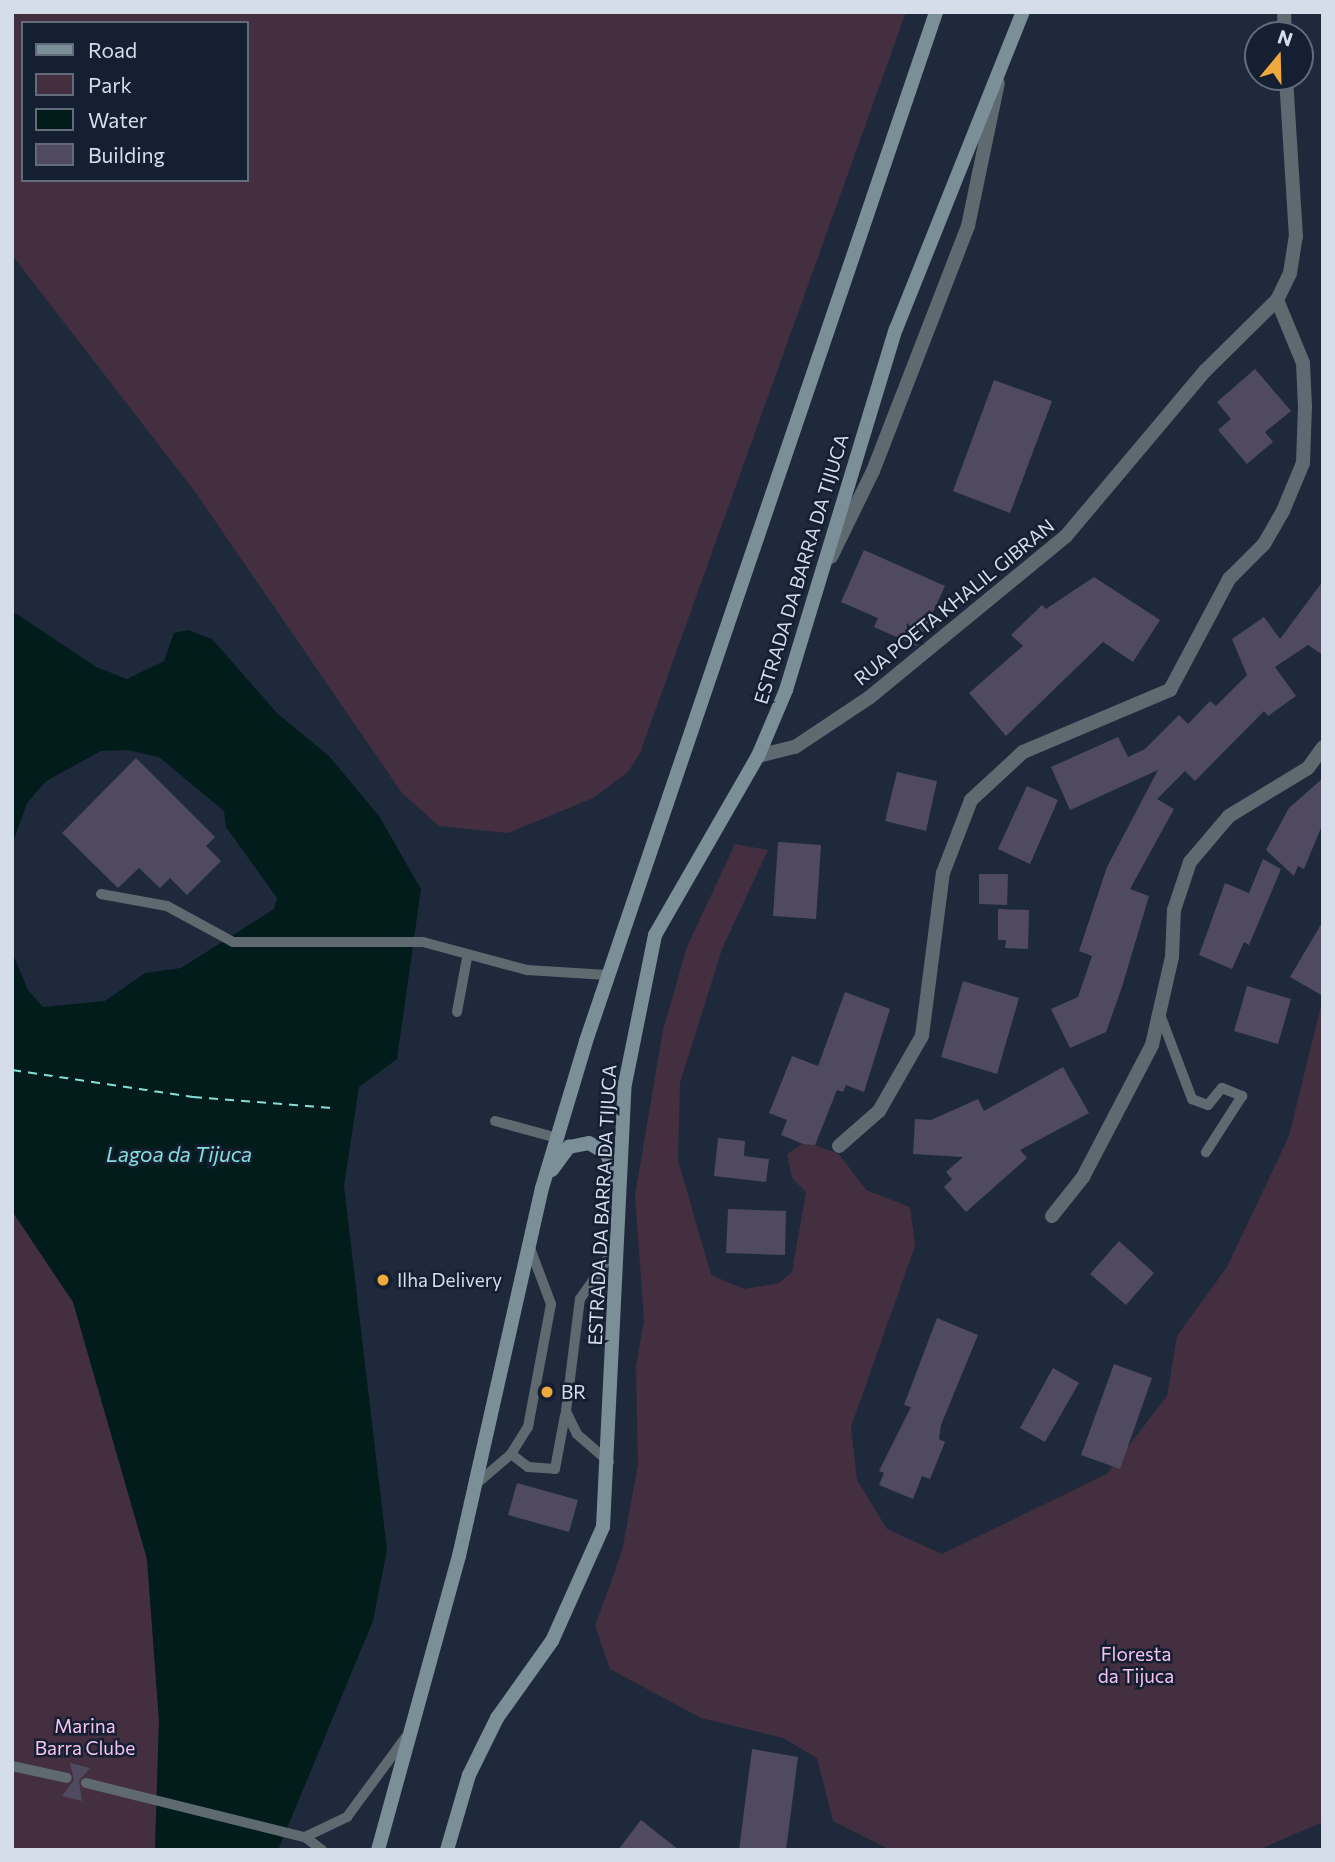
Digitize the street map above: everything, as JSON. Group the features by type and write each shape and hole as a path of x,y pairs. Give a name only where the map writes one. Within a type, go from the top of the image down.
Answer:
{"main road":[{"name":"ESTRADA DA BARRA DA TIJUCA","path":"378,1850 473,1487 542,1188 557,1138 607,975 936,12"},
{"name":"ESTRADA DA BARRA DA TIJUCA","path":"447,1850 469,1775 492,1729 552,1641 584,1575 603,1527 610,1462 615,1247 625,1084 655,935 758,756 817,587 895,329 1023,12"},
{"path":"542,1188 564,1153 582,1143 607,1154 620,1192"}],"street":[{"path":"817,587 873,471 968,226 999,75"},
{"name":"RUA POETA KHALIL GIBRAN","path":"758,756 795,747 870,697 1066,536 1205,371 1277,300 1296,237 1287,91"},
{"path":"839,1146 879,1111 922,1036 943,873 971,800 1023,752 1170,690 1229,579 1264,544 1283,511 1303,463 1305,407 1303,363 1277,300"},
{"path":"1052,1216 1121,1111 1161,1017 1174,910 1190,862 1229,816 1308,768 1323,747"}],"lane":[{"path":"101,894 167,906 227,941 423,942 467,958 607,975"},
{"path":"457,1012 467,958"},
{"path":"1161,1017 1192,1099 1208,1105 1222,1088 1242,1096 1206,1152"},
{"path":"495,1121 557,1138"},
{"path":"511,1454 528,1466 555,1468 566,1411 580,1299 615,1247"},
{"path":"473,1487 511,1454 528,1427 550,1313 548,1289 530,1248"},
{"path":"566,1411 576,1434 610,1462"},
{"path":"305,1838 347,1817 409,1734"},
{"path":"12,1766 66,1778"},
{"path":"86,1783 305,1838 322,1850"}],"green space":[{"path":"12,12 906,12 640,753 628,772 593,798 508,833 439,826 402,793 196,493 12,255"},
{"name":"Floresta da Tijuca","path":"735,844 768,850 722,949 680,1083 678,1160 711,1275 744,1289 779,1283 792,1272 806,1192 792,1178 787,1154 806,1142 839,1154 866,1190 910,1207 915,1246 851,1427 857,1480 887,1529 942,1554 1107,1474 1167,1396 1177,1336 1227,1267 1289,1136 1323,998 1323,1822 1258,1850 891,1850 833,1821 817,1758 783,1738 701,1718 610,1669 595,1626 622,1551 638,1465 636,1367 644,1320 635,1195 663,1030 687,947"},
{"name":"Marina Barra Clube","path":"12,1211 73,1302 147,1559 159,1720 155,1850 12,1850"}],"water":[{"name":"Lagoa da Tijuca","path":"12,611 96,667 127,679 164,661 174,633 188,630 212,639 278,714 329,756 379,816 421,889 397,1059 359,1087 344,1186 387,1550 373,1621 278,1850 155,1850 159,1720 147,1559 73,1302 12,1211 12,952 28,990 43,1007 105,1001 145,973 181,968 274,909 277,898 226,827 224,811 159,757 127,750 101,751 46,781 27,803 12,845"}],"building":[{"path":"1255,369 1291,411 1265,432 1273,442 1247,464 1218,430 1231,419 1217,402"},
{"path":"994,380 1052,401 1010,513 953,491"},
{"path":"864,550 945,586 917,646 874,627 878,618 841,602"},
{"path":"1094,577 1160,620 1133,662 1103,642 1006,736 969,693 1023,646 1011,635 1042,605 1046,609"},
{"path":"1323,581 1323,655 1308,645 1275,667 1296,696 1268,716 1264,711 1195,781 1185,771 1157,799 1174,809 1130,889 1149,896 1122,987 1106,1032 1070,1048 1051,1009 1078,997 1092,956 1079,951 1107,867 1158,770 1070,810 1051,767 1118,737 1128,757 1145,749 1179,715 1188,724 1210,701 1216,706 1247,675 1232,639 1264,617 1280,639"},
{"path":"136,758 215,837 206,846 221,861 187,895 170,878 160,888 139,868 118,888 62,833"},
{"path":"897,772 937,781 926,831 885,821"},
{"path":"1323,778 1323,823 1304,869 1298,866 1294,876 1266,850 1289,808"},
{"path":"1027,786 1058,800 1030,864 998,849"},
{"path":"778,842 821,845 816,919 773,916"},
{"path":"1263,859 1281,869 1249,945 1244,942 1232,969 1199,955 1225,883 1249,893"},
{"path":"979,874 1008,874 1007,905 979,904"},
{"path":"998,909 1029,910 1028,949 1005,948 1006,940 998,940"},
{"path":"1323,921 1323,996 1290,977"},
{"path":"963,981 1019,998 997,1074 941,1057"},
{"path":"1247,986 1291,999 1278,1044 1234,1031"},
{"path":"845,992 890,1009 864,1092 846,1085 843,1092 837,1090 815,1145 803,1144 781,1135 787,1120 769,1113 792,1056 818,1066"},
{"path":"1063,1067 1089,1113 1020,1150 1027,1158 966,1212 944,1187 952,1179 946,1172 963,1157 913,1154 915,1119 931,1120 978,1099 984,1111"},
{"path":"718,1138 745,1141 744,1156 769,1159 766,1182 714,1176"},
{"path":"728,1209 786,1211 785,1255 726,1253"},
{"path":"1119,1241 1154,1273 1126,1305 1090,1274"},
{"path":"937,1318 978,1335 941,1425 939,1439 945,1442 930,1479 922,1476 913,1499 879,1485 884,1473 879,1471 911,1407 904,1405"},
{"path":"1114,1364 1152,1378 1120,1469 1081,1455"},
{"path":"1053,1368 1079,1383 1045,1442 1020,1428"},
{"path":"517,1483 578,1500 569,1532 508,1515"},
{"path":"752,1749 798,1757 786,1850 739,1850"},
{"path":"70,1763 90,1768 79,1781 82,1801 62,1796 74,1780"},
{"path":"641,1820 679,1850 618,1850"}],"ferry route":[{"path":"12,1070 193,1097 332,1108"}],"place":[{"name":"Ilha Delivery","path":"383,1280"},
{"name":"BR","path":"547,1392"}]}
